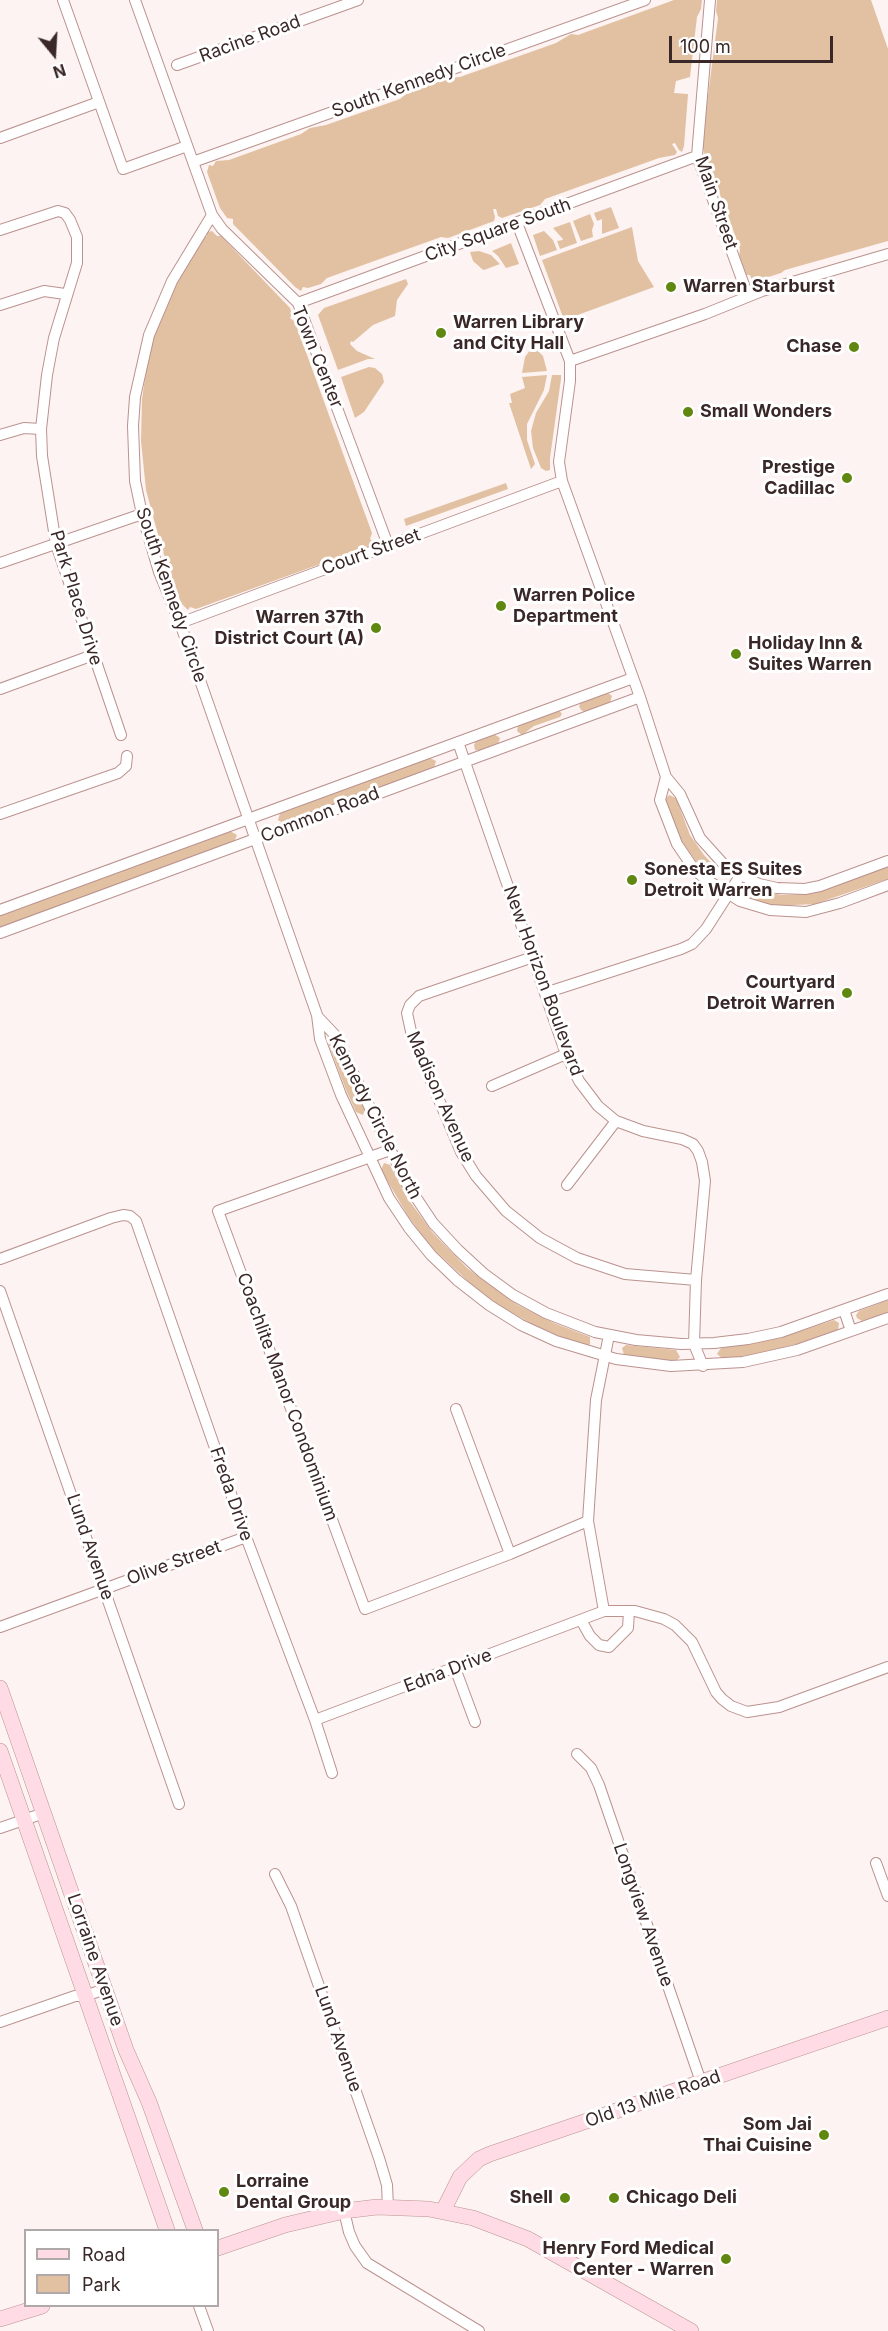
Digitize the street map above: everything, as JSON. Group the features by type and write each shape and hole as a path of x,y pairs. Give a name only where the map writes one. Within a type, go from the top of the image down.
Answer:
{"street":[{"path":"63,0 123,169 187,146"},
{"name":"Town Center","path":"135,0 212,215 222,229 298,303 388,545"},
{"name":"Racine Road","path":"177,65 357,0"},
{"name":"South Kennedy Circle","path":"193,162 645,0"},
{"name":"Main Street","path":"710,0 697,156 748,296"},
{"path":"0,138 99,102"},
{"name":"City Square South","path":"298,303 697,156"},
{"name":"Park Place Drive","path":"0,230 58,211 65,213 74,228 78,249 65,294 47,375 41,429 42,456 56,544 121,735"},
{"name":"South Kennedy Circle","path":"212,215 182,264 159,309 149,335 138,379 133,426 134,461 142,514 159,572 180,623 255,840"},
{"path":"517,223 570,361 570,381 559,462 562,481 640,697 666,777 680,794 693,824 707,848 727,868 740,876 777,888 805,889 836,881 888,861"},
{"path":"570,361 705,314 748,296 888,254"},
{"path":"0,305 44,291 65,294"},
{"path":"0,435 24,428 41,429"},
{"name":"Court Street","path":"180,623 562,481"},
{"path":"0,563 142,514"},
{"path":"0,689 93,655"},
{"name":"Common Road","path":"0,910 633,678"},
{"name":"Common Road","path":"0,933 640,697"},
{"name":"New Horizon Boulevard","path":"458,742 566,1054 587,1094 616,1121 643,1131 682,1139 693,1144 698,1151 705,1181 696,1280 694,1344 703,1366"},
{"path":"0,814 118,773 126,766 127,756"},
{"path":"666,777 660,800 677,844 694,868 728,895 740,901 770,910 806,912 840,903 888,885"},
{"name":"Kennedy Circle North","path":"255,840 316,1016 320,1039 370,1158 399,1214 419,1241 457,1280 489,1305 521,1325 556,1341 603,1356 650,1365 703,1366 780,1355 888,1318"},
{"path":"545,993 674,952 692,944 706,929 740,876"},
{"name":"Madison Avenue","path":"533,957 418,996 410,1005 407,1013 412,1036 461,1152 476,1176 506,1211 540,1238 577,1258 625,1274 696,1280"},
{"name":"Kennedy Circle North","path":"316,1016 334,1034 390,1150 416,1199 433,1223 469,1262 497,1284 529,1304 562,1320 609,1335 654,1343 694,1344 765,1336 888,1294"},
{"path":"492,1086 566,1054"},
{"path":"567,1185 616,1121"},
{"name":"Coachlite Manor Condominium","path":"390,1150 218,1211 366,1609 510,1554 588,1521"},
{"name":"Freda Drive","path":"0,1259 111,1218 130,1216 136,1221 246,1537 315,1720 332,1773"},
{"name":"Lund Avenue","path":"0,1291 179,1804"},
{"path":"844,1310 851,1331"},
{"path":"609,1335 603,1356 592,1434 588,1521 604,1611 629,1611 651,1615 675,1625 692,1642 716,1692 731,1706 747,1712 779,1707 888,1667"},
{"path":"456,1409 510,1554"},
{"name":"Olive Street","path":"0,1627 246,1537"},
{"name":"Edna Drive","path":"315,1720 604,1611"},
{"path":"581,1620 590,1636 599,1645 609,1647 628,1628 629,1611"},
{"path":"455,1668 475,1722"},
{"name":"Lorraine Avenue","path":"0,1688 130,2063 156,2119 195,2229"},
{"name":"Lorraine Avenue","path":"0,1751 167,2229"},
{"name":"Longview Avenue","path":"577,1754 591,1768 599,1785 701,2082"},
{"path":"0,1828 44,1813"},
{"path":"876,1863 888,1896"},
{"name":"Lund Avenue","path":"275,1874 291,1906 380,2158 387,2185 388,2207"},
{"path":"0,2022 75,1996 85,1996 105,1989"},
{"name":"Old 13 Mile Road","path":"443,2211 459,2177 479,2160 888,2018"},
{"path":"131,2127 145,2126 156,2119"},
{"path":"219,2248 304,2220 344,2211 388,2207 443,2211 493,2224 528,2239 691,2331"},
{"path":"344,2211 354,2246 367,2263 479,2331"},
{"path":"0,2319 39,2307"},
{"path":"199,2307 208,2331"},
{"path":"455,2331 460,2320"}],"green space":[{"path":"674,0 702,0 697,17 690,77 676,81 674,93 688,94 682,152 675,143 672,144 677,152 675,155 659,158 545,199 540,205 502,218 498,216 496,209 493,209 494,221 448,238 441,237 327,278 321,284 308,288 303,287 301,291 233,224 233,219 227,218 220,208 207,172 209,165 213,166 216,161 229,160 301,134 310,128 326,125 400,99 407,93 556,43 571,34 578,35"},
{"path":"717,0 871,0 888,49 888,241 785,270 762,279 758,277 752,280 750,275 746,275 739,256 740,249 709,171 711,168 707,164 702,144 702,125 705,119 718,18"},
{"path":"611,207 619,228 602,234 602,219 597,221 594,213"},
{"path":"590,214 594,224 593,237 581,241 573,221"},
{"path":"570,222 577,243 560,249 557,241 563,240 553,228"},
{"path":"632,227 638,261 654,287 564,320 542,260"},
{"path":"212,231 217,236 221,236 290,308 292,314 290,318 295,322 372,533 370,539 373,541 367,549 196,609 190,607 188,610 181,603 161,546 146,490 141,441 142,399 148,359 157,325 168,297 201,238 207,236 207,232"},
{"path":"544,231 553,240 557,250 540,256 533,235"},
{"path":"511,243 519,264 506,268 492,251"},
{"path":"479,251 491,255 500,264 482,269 473,261 470,252"},
{"path":"406,279 408,284 397,300 395,316 373,325 353,342 351,341 350,344 357,351 375,359 368,359 338,370 318,315 324,308"},
{"path":"533,346 543,356 547,371 522,373 525,357"},
{"path":"369,367 375,368 382,374 384,382 364,412 355,418 341,377"},
{"path":"547,375 544,390 527,424 527,440 535,464 531,469 509,403 512,403 510,394 525,388 522,377"},
{"path":"552,375 561,375 561,379 550,470 546,471 541,468 533,448 531,431 536,413 549,391"},
{"path":"506,483 508,489 406,526 404,519"},
{"path":"608,693 612,696 610,703 585,712 581,710 579,706 582,701"},
{"path":"559,710 562,714 560,717 534,726 522,735 517,731 518,725"},
{"path":"494,734 500,738 498,744 480,751 475,750 476,741"},
{"path":"430,758 436,761 434,768 284,824 278,820 280,813"},
{"path":"669,795 676,798 690,835 715,867 716,871 712,875 702,870 679,837 665,800"},
{"path":"230,831 237,835 234,842 0,928 0,916"},
{"path":"888,867 888,879 815,904 775,906 743,897 741,893 746,888 781,895 809,894"},
{"path":"327,1037 330,1037 365,1109 363,1115 356,1112"},
{"path":"384,1163 390,1165 408,1199 433,1233 467,1268 518,1305 554,1323 590,1337 590,1344 588,1346 571,1341 534,1325 500,1306 471,1284 429,1245 408,1216 381,1170"},
{"path":"888,1300 888,1312 862,1321 857,1318 859,1311"},
{"path":"834,1320 839,1323 838,1330 801,1343 757,1354 723,1359 717,1354 721,1348 783,1337"},
{"path":"626,1345 676,1350 680,1357 676,1361 624,1355 622,1348"}],"place":[{"name":"Warren Starburst","path":"671,287"},
{"name":"Warren Library and City Hall","path":"441,333"},
{"name":"Chase","path":"854,347"},
{"name":"Small Wonders","path":"688,412"},
{"name":"Prestige Cadillac","path":"847,478"},
{"name":"Warren Police Department","path":"501,606"},
{"name":"Warren 37th District Court (A)","path":"376,628"},
{"name":"Holiday Inn & Suites Warren","path":"736,654"},
{"name":"Sonesta ES Suites Detroit Warren","path":"632,880"},
{"name":"Courtyard Detroit Warren","path":"847,993"},
{"name":"Som Jai Thai Cuisine","path":"824,2135"},
{"name":"Lorraine Dental Group","path":"224,2192"},
{"name":"Shell","path":"565,2198"},
{"name":"Chicago Deli","path":"614,2198"},
{"name":"Henry Ford Medical Center - Warren","path":"726,2259"}]}
